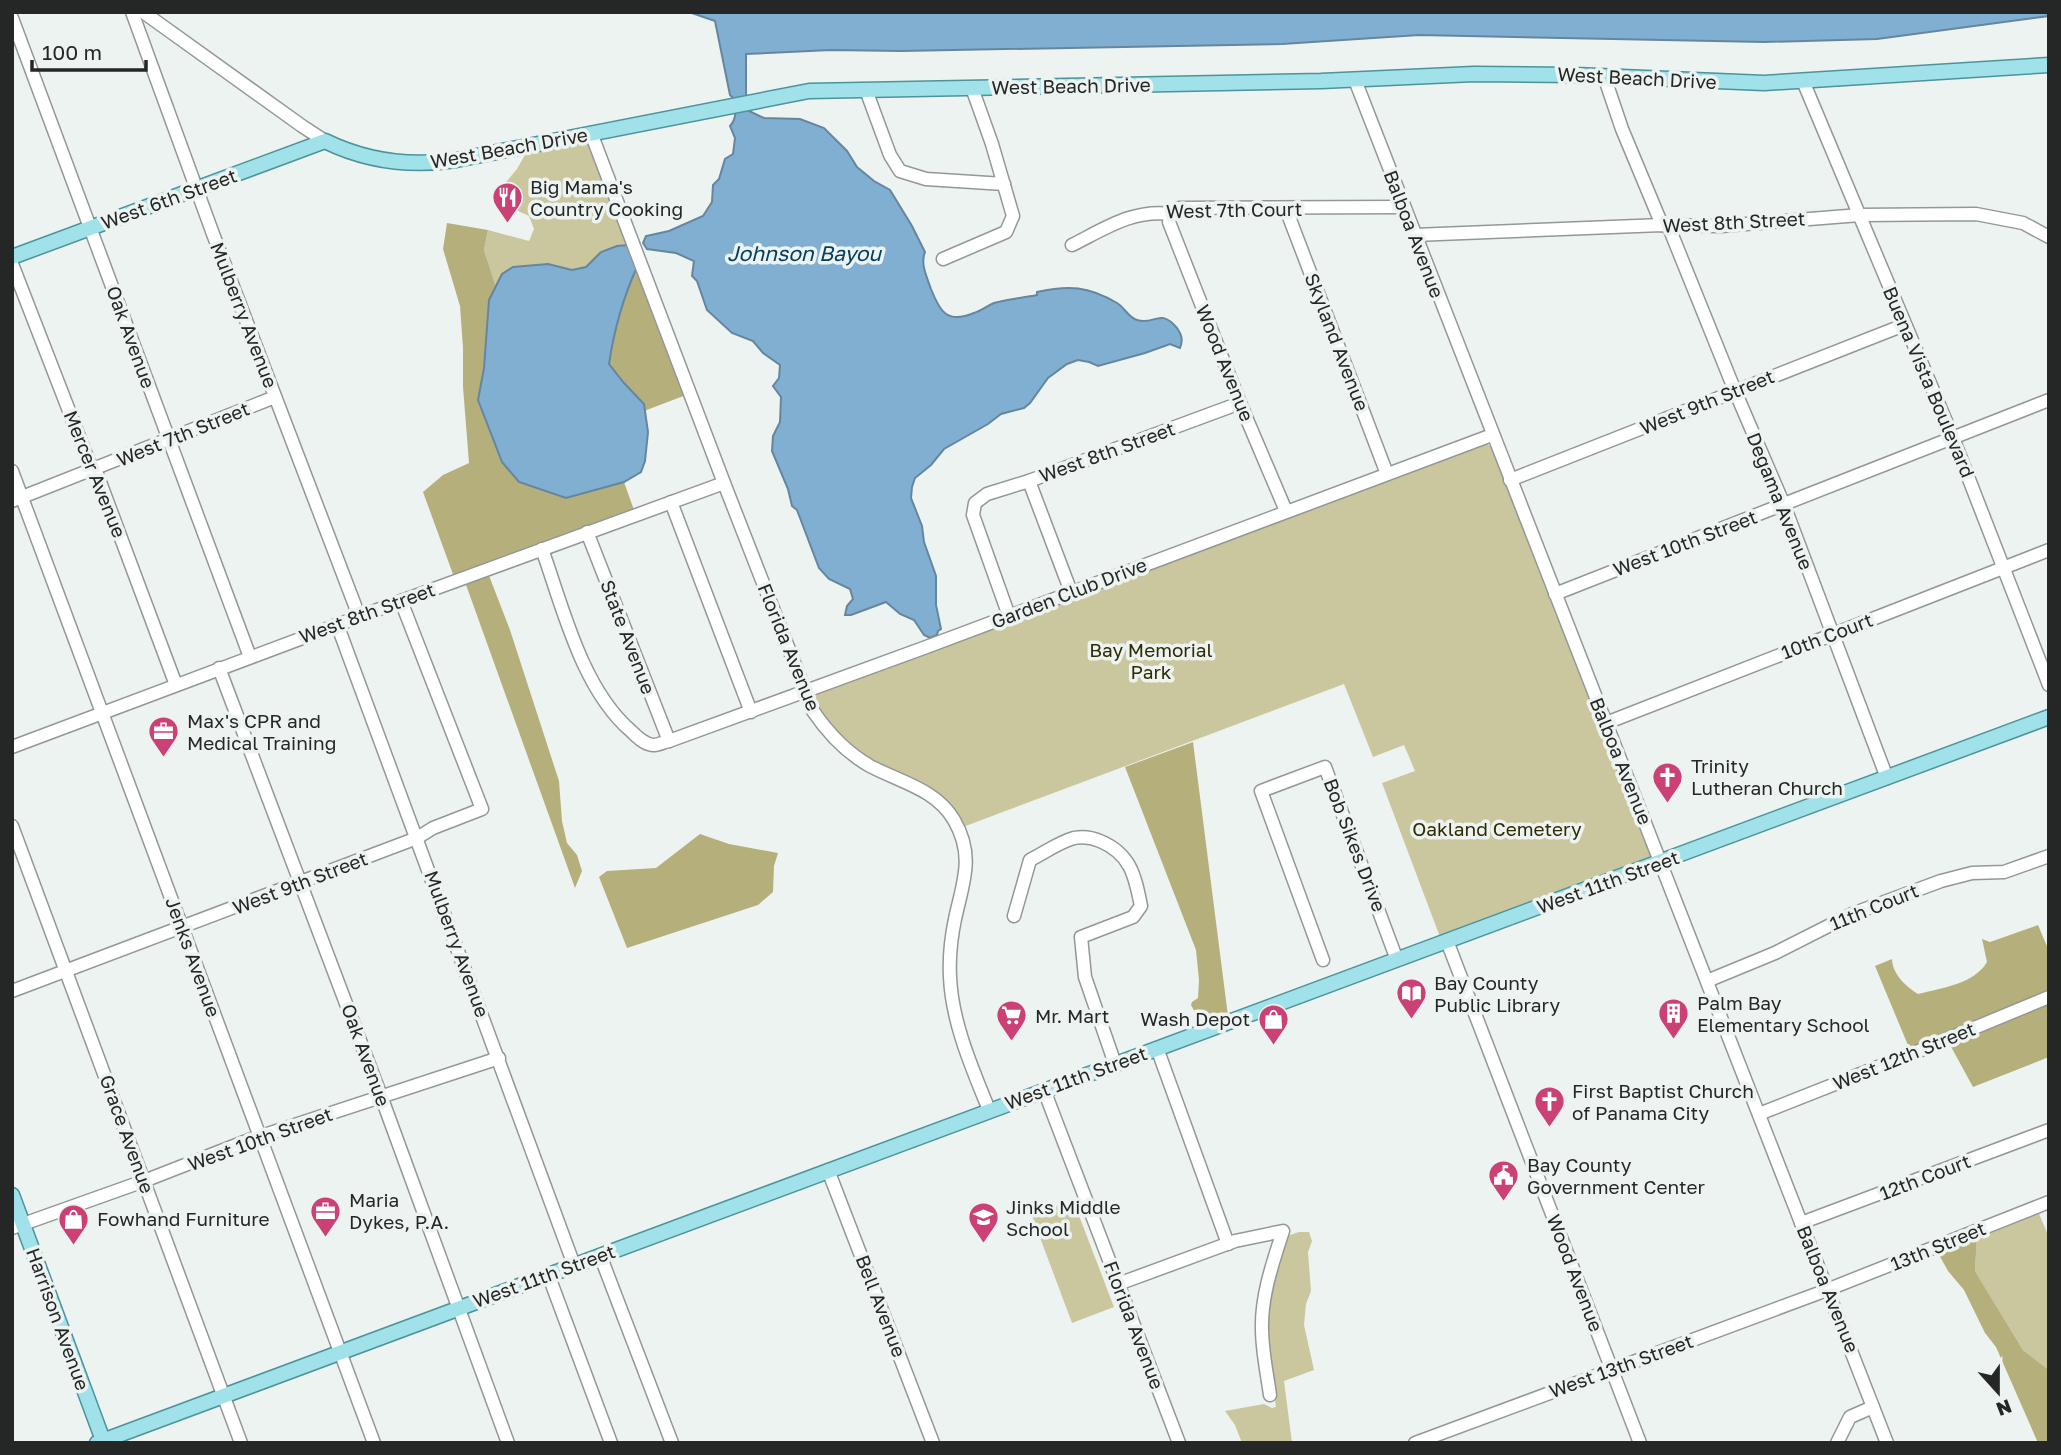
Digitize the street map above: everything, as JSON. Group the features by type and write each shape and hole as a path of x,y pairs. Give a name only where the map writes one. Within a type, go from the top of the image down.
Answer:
{"main road":[{"name":"West Beach Drive","path":"326,141 346,151 394,163 417,164 456,160 806,91 1354,80 1446,75 1604,76 1730,83 1803,81 2049,65"},
{"name":"West 6th Street","path":"12,257 326,141"},
{"name":"West 11th Street","path":"102,1442 2049,717"},
{"name":"Harrison Avenue","path":"12,1195 18,1226 102,1442"}],"street":[{"name":"Mulberry Avenue","path":"132,12 359,616"},
{"name":"West Beach Drive","path":"144,12 326,141"},
{"name":"Oak Avenue","path":"15,14 250,657"},
{"name":"Degama Avenue","path":"1604,76 1622,129 1784,505 1887,778"},
{"name":"Balboa Avenue","path":"1354,80 1887,1443"},
{"name":"Buena Vista Boulevard","path":"1803,81 1953,438 2049,685"},
{"path":"943,259 1006,232 1013,216 972,88"},
{"path":"866,90 890,155 900,171 926,178 1004,184"},
{"name":"Florida Avenue","path":"591,133 805,691 823,725 841,744 869,765 927,793 944,807 957,827 964,846 966,869 951,936 951,994 962,1038 989,1110"},
{"name":"West 7th Court","path":"1072,245 1129,217 1153,212 1171,214 1179,208 1404,207"},
{"name":"Skyland Avenue","path":"1286,209 1387,474"},
{"name":"Wood Avenue","path":"1171,214 1169,222 1240,403 1286,511"},
{"name":"West 8th Street","path":"1414,235 1665,225 1721,226 1860,215 1976,214 2023,223 2049,237"},
{"name":"Mercer Avenue","path":"12,264 92,470 97,474 176,685"},
{"name":"West 9th Street","path":"1510,480 1904,324"},
{"name":"West 7th Street","path":"17,499 275,397"},
{"name":"West 10th Street","path":"1555,594 2049,400"},
{"name":"West 8th Street","path":"1009,616 973,515 975,503 987,494 1240,403"},
{"name":"Garden Club Drive","path":"542,549 590,677 606,705 623,724 644,742 653,745 751,712 1492,435"},
{"name":"Jenks Avenue","path":"12,471 17,499 103,713 374,1443"},
{"path":"1029,481 1071,592"},
{"name":"West 8th Street","path":"12,747 359,616 724,483"},
{"path":"671,502 751,712"},
{"name":"State Avenue","path":"587,532 669,741"},
{"name":"10th Court","path":"1606,723 2049,550"},
{"name":"West 9th Street","path":"12,991 417,838 433,828 482,809 401,601"},
{"name":"Mulberry Avenue","path":"337,625 574,1265"},
{"name":"Oak Avenue","path":"219,668 381,1096 508,1443"},
{"name":"Bob Sikes Drive","path":"1323,960 1261,791 1325,767 1397,960"},
{"name":"Grace Avenue","path":"12,826 241,1443"},
{"path":"1014,916 1030,860 1073,838 1090,836 1114,846 1126,858 1136,882 1141,906 1133,917 1081,937 1084,976 1115,1064"},
{"name":"11th Court","path":"1707,981 1775,953 1852,914 1941,881 1972,873 2004,872 2049,856"},
{"name":"Wood Avenue","path":"1447,941 1640,1443"},
{"name":"West 12th Street","path":"1759,1114 2049,997"},
{"path":"1157,1048 1228,1244"},
{"name":"West 10th Street","path":"18,1226 260,1136 499,1058"},
{"name":"Florida Avenue","path":"1044,1090 1179,1443"},
{"name":"12th Court","path":"1801,1223 2049,1130"},
{"name":"Bell Avenue","path":"828,1170 933,1443"},
{"name":"13th Street","path":"1827,1290 2049,1202"},
{"path":"1118,1284 1228,1244 1283,1231 1262,1319 1270,1395"},
{"path":"600,1255 672,1443"},
{"path":"548,1274 611,1443"},
{"name":"West 13th Street","path":"1415,1443 1827,1290"},
{"path":"1837,1443 1850,1417 1873,1407"}],"green space":[{"path":"589,139 628,245 601,252 586,267 572,270 547,264 502,274 496,287 484,250 488,230 529,241 534,229 529,216 499,202 497,193 517,169 526,153"},
{"name":"Bay Memorial Park","path":"1486,443 1492,448 1651,855 1650,859 1440,937 1382,783 1415,771 1404,745 1373,757 1344,684 963,827 956,815 872,762 831,727 818,710 813,693"},
{"path":"1073,1200 1114,1307 1072,1323 1032,1216"},
{"path":"2037,1209 2049,1237 2049,1370 2023,1350 1975,1271 1977,1235"},
{"path":"1309,1232 1312,1241 1308,1252 1311,1291 1306,1304 1304,1325 1314,1370 1284,1381 1292,1443 1242,1443 1235,1425 1225,1411 1264,1404 1276,1407 1265,1336 1275,1268 1287,1236"}],"shaded area":[{"path":"447,223 488,230 484,250 496,287 489,300 484,368 478,400 565,498 624,482 634,510 454,577 423,492 443,475 469,463 460,306 443,249"},
{"path":"637,267 686,395 644,411 644,403 609,364 620,314"},
{"path":"488,573 510,630 559,781 562,821 567,843 577,855 582,871 575,888 465,582"},
{"path":"1193,742 1228,1016 1221,1017 1219,1013 1199,1020 1191,1005 1198,998 1196,950 1125,767"},
{"path":"700,834 729,844 778,853 774,866 773,892 758,905 627,948 599,877 607,871 656,868"},
{"path":"2038,925 2049,951 2049,992 1910,1050 1875,966 1892,959 1897,974 1913,991 1918,994 1937,990 1966,980 1981,969 1987,962 1982,939 1990,942"},
{"path":"2049,1002 2049,1057 1973,1087 1949,1043"},
{"path":"1977,1235 1975,1271 2023,1350 2049,1370 2049,1443 2038,1443 1996,1347 1985,1333 1964,1290 1948,1271 1938,1253"}],"water":[{"name":"Johnson Bayou","path":"689,12 2049,12 2049,16 1877,39 1764,42 1419,35 1282,44 831,50 746,54 746,95 749,111 764,118 800,119 824,128 847,151 857,167 890,190 925,252 923,261 926,275 941,310 946,314 965,316 1004,300 1037,295 1037,292 1059,288 1078,288 1107,297 1137,320 1166,319 1181,335 1180,348 1170,344 1098,366 1078,360 1067,364 1048,378 1024,408 1001,414 944,449 931,465 915,478 911,498 936,576 936,605 941,629 937,635 930,638 924,635 914,620 900,614 886,602 845,615 847,606 853,599 850,589 829,579 819,568 772,451 773,436 780,422 781,397 773,386 779,378 780,365 763,353 753,341 732,333 707,310 697,281 692,276 694,261 676,253 647,249 643,243 646,236 669,231 703,216 712,202 713,185 719,179 725,159 733,154 735,138 730,126 735,109 715,21"},
{"path":"628,245 637,267 620,314 609,364 644,404 648,432 641,472 624,482 566,498 519,482 502,462 478,400 484,368 489,300 502,274 513,267 548,264 572,270 586,267 601,252"}],"place":[{"name":"Big Mama's Country Cooking","path":"507,225"},
{"name":"Max's CPR and Medical Training","path":"164,759"},
{"name":"Trinity Lutheran Church","path":"1668,804"},
{"name":"Bay County Public Library","path":"1411,1021"},
{"name":"Palm Bay Elementary School","path":"1674,1041"},
{"name":"Mr. Mart","path":"1012,1043"},
{"name":"Wash Depot","path":"1273,1046"},
{"name":"First Baptist Church of Panama City","path":"1549,1129"},
{"name":"Bay County Government Center","path":"1504,1203"},
{"name":"Maria Dykes, P.A.","path":"326,1238"},
{"name":"Jinks Middle School","path":"983,1245"},
{"name":"Fowhand Furniture","path":"74,1246"}],"park label":[{"name":"Oakland Cemetery","path":"1497,829"}]}
